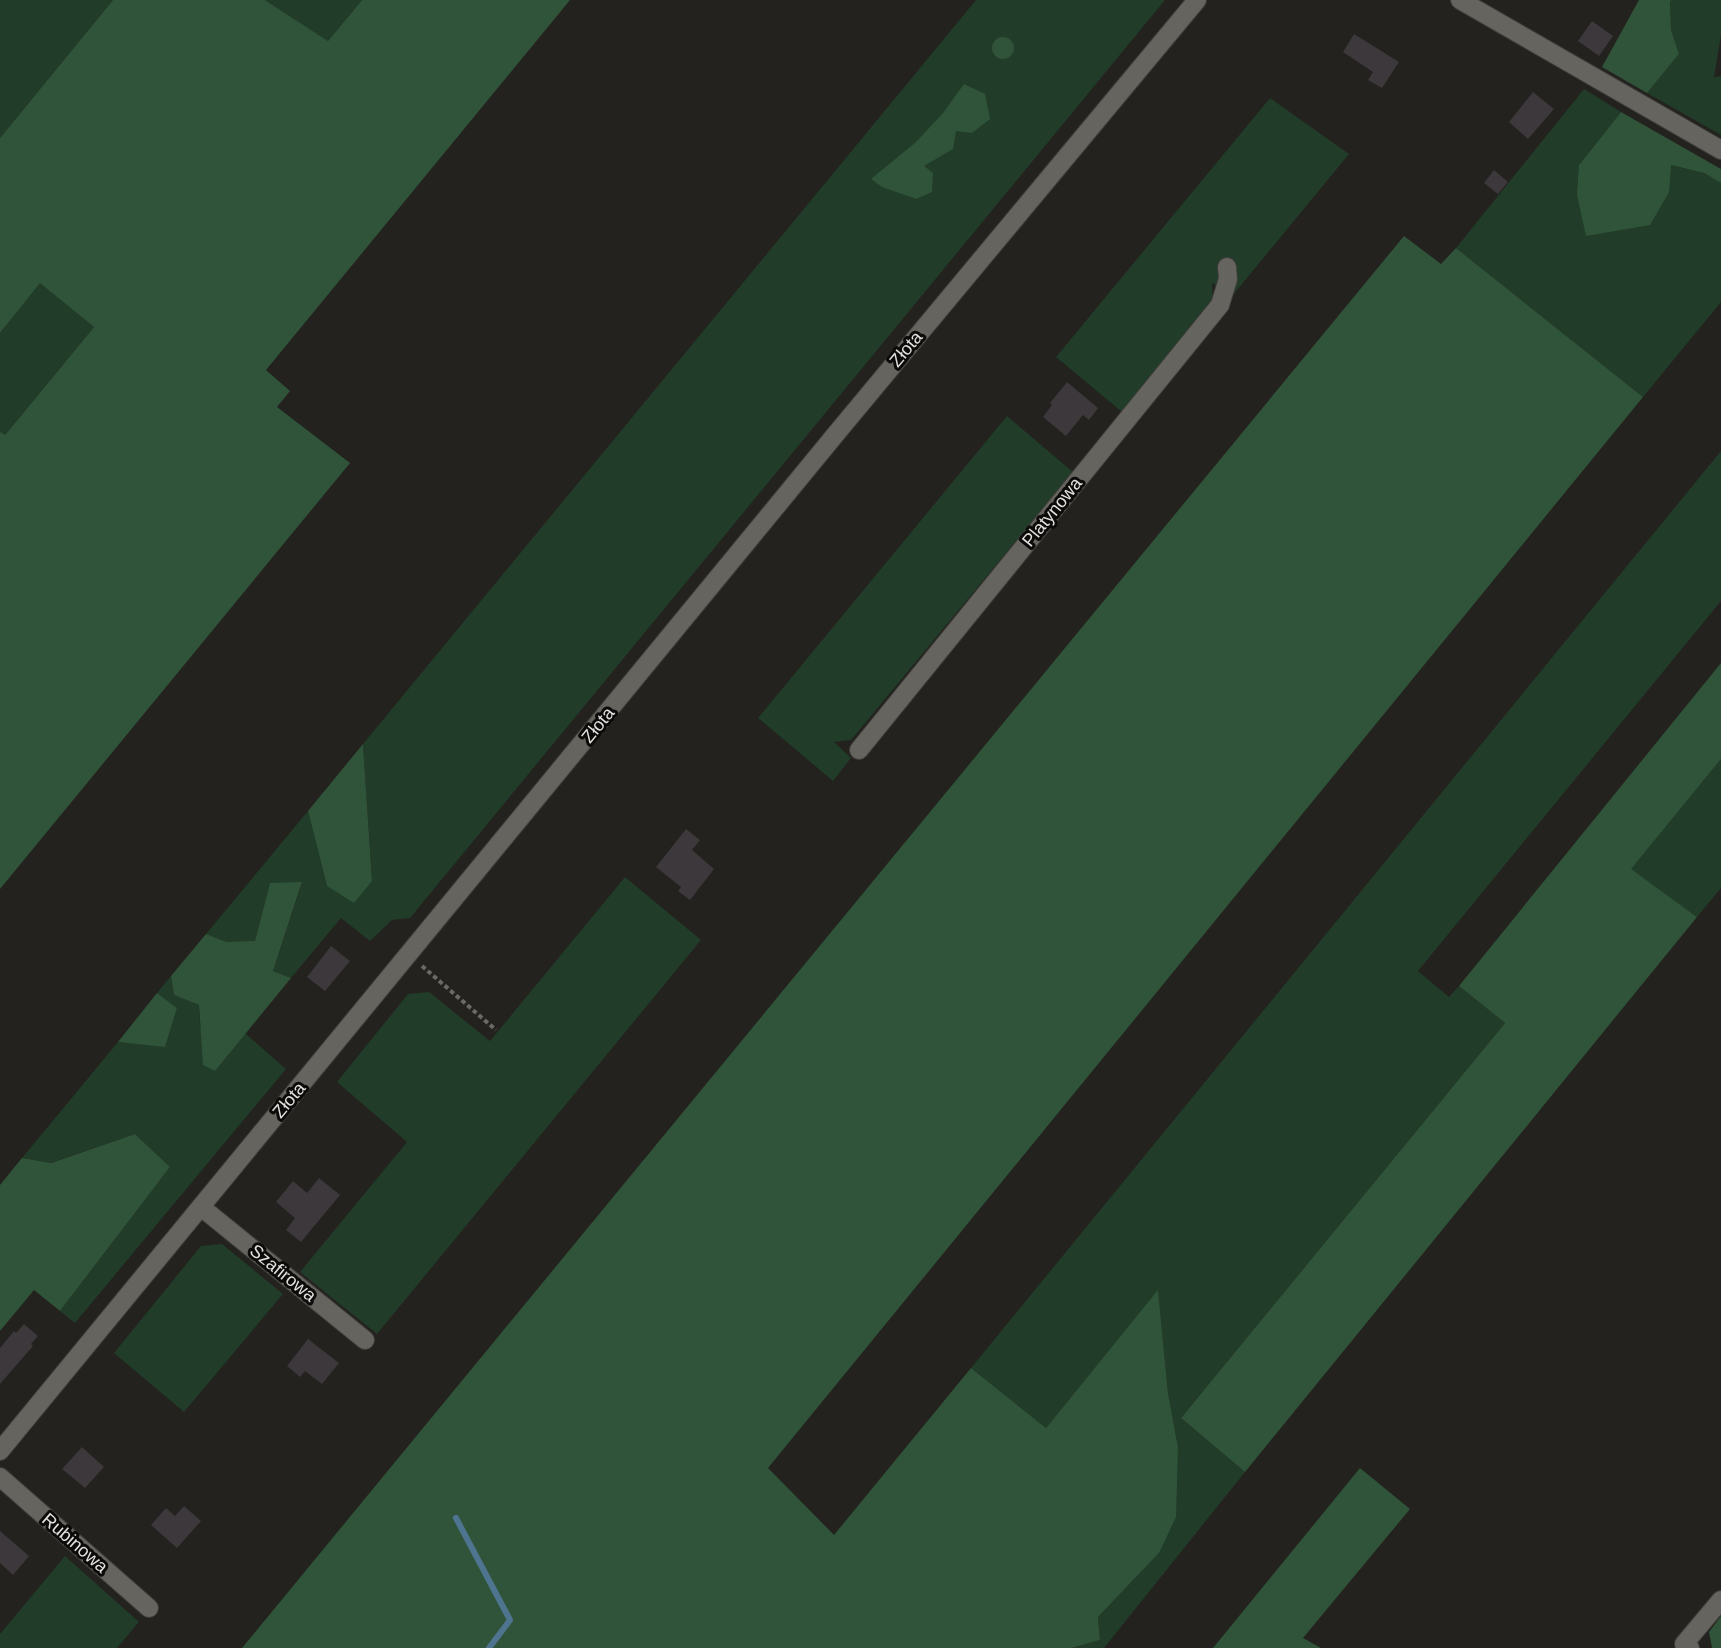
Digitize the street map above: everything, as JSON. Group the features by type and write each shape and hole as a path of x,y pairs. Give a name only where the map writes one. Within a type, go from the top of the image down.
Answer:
{"street":[{"name":"Złota","path":"0,1451 835,435 1197,0"},
{"path":"1460,0 1721,150"},
{"name":"Platynowa","path":"859,750 1220,305 1226,286 1227,267"},
{"name":"Szafirowa","path":"201,1207 365,1340"},
{"name":"Rubinowa","path":"0,1477 149,1608"},
{"path":"1690,1648 1684,1644 1721,1600"}],"path":[{"path":"409,955 496,1030"}],"green space":[{"path":"0,0 113,0 0,138"},
{"path":"113,0 265,0 328,41 362,0 570,0 266,370 290,391 277,407 350,463 0,889 0,432 5,435 94,327 40,283 0,333 0,138"},
{"path":"265,0 362,0 328,41"},
{"path":"976,0 1165,0 410,918 392,920 370,941 341,918 291,978 273,971 302,883 270,884 255,942 227,942 206,934 308,811 327,886 372,881 363,744"},
{"path":"1639,0 1673,0 1670,1 1671,30 1679,54 1647,93 1602,67"},
{"path":"1721,0 1721,35 1714,77 1721,76 1721,135 1647,93 1679,54 1671,30 1670,1"},
{"path":"1003,37 1011,40 1014,48 1011,56 1003,59 995,56 992,48 995,40"},
{"path":"964,84 985,94 990,119 972,133 956,131 953,149 924,166 933,173 932,192 916,199 882,187 871,179 916,142 943,113"},
{"path":"1584,89 1621,112 1579,165 1668,192 1670,165 1704,173 1721,183 1721,302 1643,397 1456,248"},
{"path":"1270,98 1349,154 1233,295 1212,283 1213,301 1122,412 1056,357"},
{"path":"1621,112 1721,169 1721,183 1704,173 1671,165 1669,192 1650,225 1586,236 1577,195 1579,165"},
{"path":"1404,236 1441,264 1456,248 1643,397 768,1468 834,1535 971,1368 1046,1428 1158,1290 1168,1393 1178,1447 1176,1517 1159,1553 1098,1617 1100,1640 1072,1648 242,1648"},
{"path":"40,282 94,327 4,436 0,432 0,333"},
{"path":"1007,416 1073,472 851,740 834,742 851,758 833,781 758,718"},
{"path":"1721,451 1721,601 1418,971 1449,997 1459,986 1505,1023 1181,1418 1245,1472 1104,1648 1072,1648 1100,1640 1098,1617 1159,1553 1178,1447 1168,1393 1158,1291 1046,1428 971,1368"},
{"path":"1721,663 1721,759 1631,869 1697,917 1245,1472 1181,1418 1505,1023 1459,986"},
{"path":"363,744 372,881 354,903 327,886 308,811"},
{"path":"1721,759 1721,888 1697,917 1630,869"},
{"path":"625,877 701,940 377,1334 300,1272 407,1142 337,1082 408,994 429,992 490,1041"},
{"path":"302,882 273,971 291,978 215,1071 203,1065 199,1005 174,995 171,976 206,934 227,942 255,941 270,883"},
{"path":"171,976 174,995 199,1005 200,1024 215,1071 245,1033 286,1069 75,1323 60,1311 170,1167 135,1134 50,1163 22,1158 118,1042 165,1046 177,1008 157,993"},
{"path":"157,993 177,1008 165,1047 118,1042"},
{"path":"135,1134 170,1167 60,1311 34,1290 0,1331 0,1185 22,1158 51,1163"},
{"path":"222,1244 283,1294 184,1412 114,1353 201,1246"},
{"path":"1360,1468 1410,1509 1303,1638 1321,1648 1213,1648"},
{"path":"65,1556 139,1622 117,1648 0,1648 0,1634"},
{"path":"1721,1616 1721,1648 1712,1648 1709,1632"}],"building":[{"path":"1592,21 1613,36 1599,56 1578,41"},
{"path":"1354,34 1399,62 1382,88 1368,80 1373,72 1343,52"},
{"path":"1533,92 1554,109 1528,139 1509,122"},
{"path":"1494,170 1508,182 1498,194 1484,183"},
{"path":"1067,382 1098,408 1089,420 1083,415 1066,436 1043,417 1052,405 1050,403"},
{"path":"686,829 700,840 692,850 714,869 690,900 678,891 681,887 656,867"},
{"path":"331,946 350,961 325,991 307,977"},
{"path":"319,1178 340,1195 301,1242 286,1230 295,1218 276,1202 293,1181 307,1193"},
{"path":"24,1324 38,1336 31,1344 33,1346 0,1384 0,1348 14,1331 16,1333"},
{"path":"308,1339 339,1363 322,1384 305,1371 300,1377 287,1366"},
{"path":"82,1447 104,1467 85,1488 62,1469"},
{"path":"184,1506 201,1521 177,1548 151,1525 166,1508 175,1516"},
{"path":"0,1531 29,1556 13,1575 0,1563"}],"waterway":[{"path":"456,1518 510,1620 489,1648"}]}
